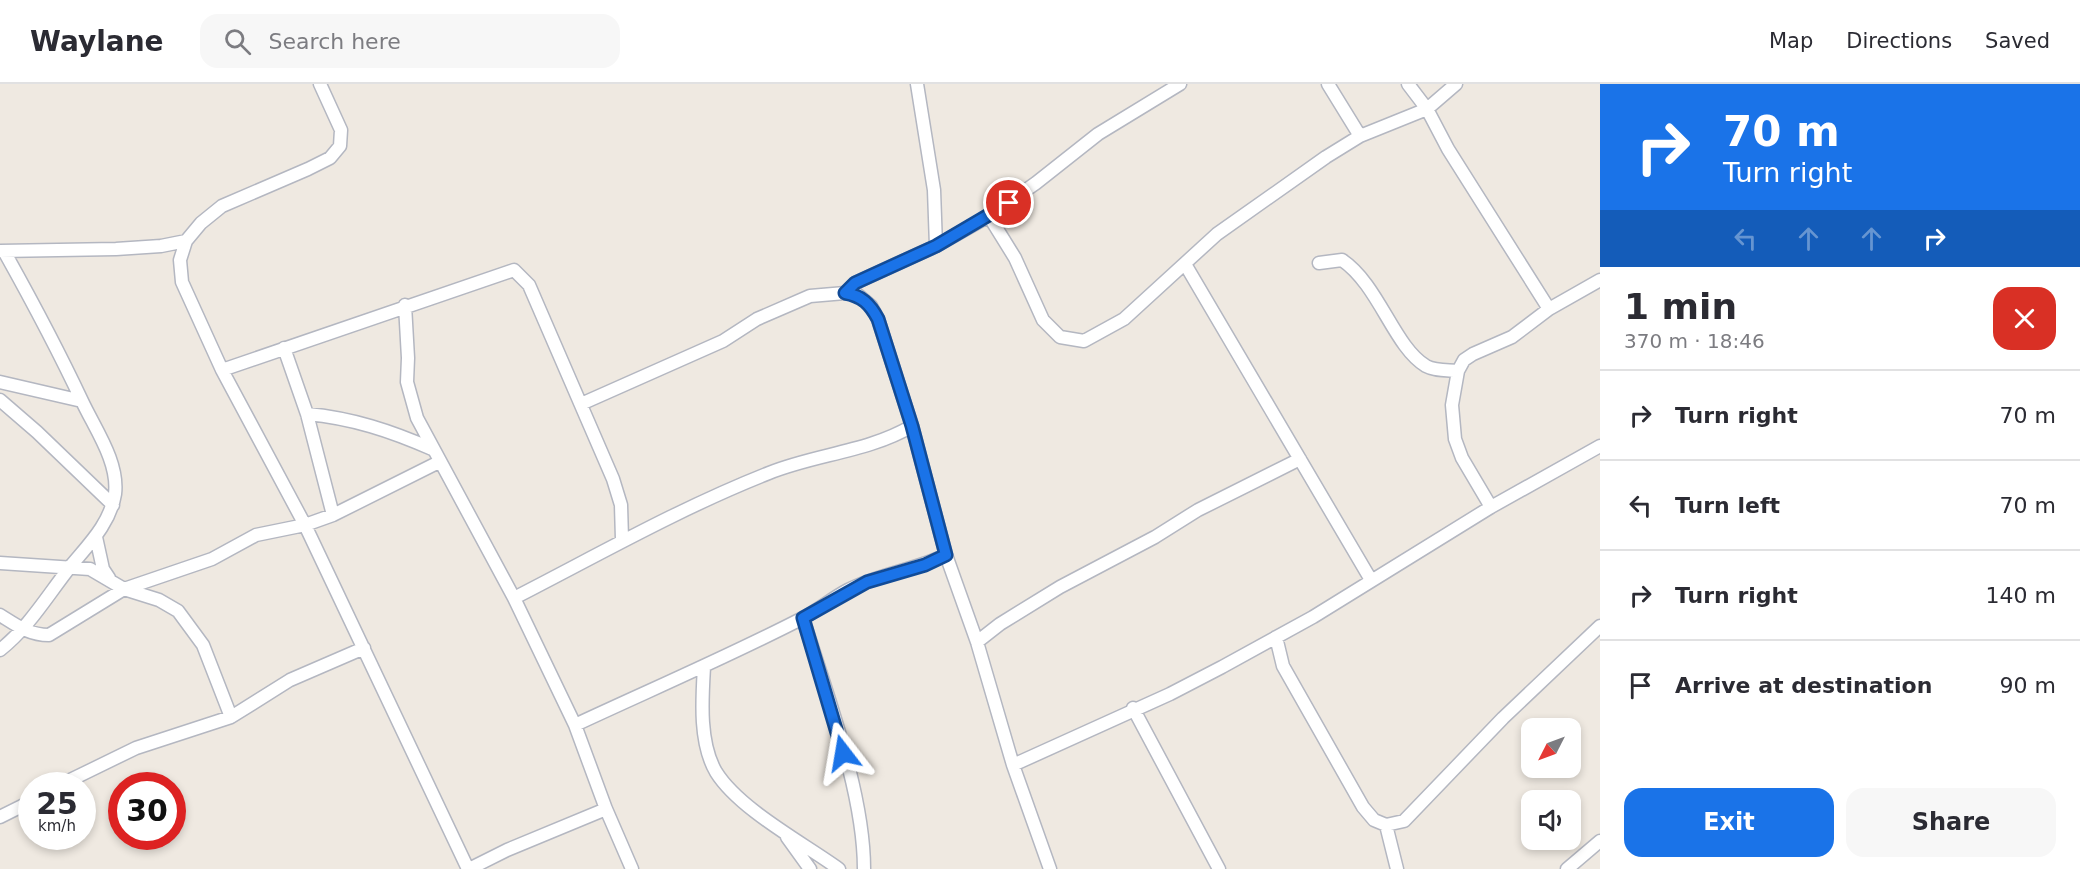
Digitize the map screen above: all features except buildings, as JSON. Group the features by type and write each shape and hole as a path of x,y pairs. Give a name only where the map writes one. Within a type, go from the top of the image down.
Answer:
{"street":[{"path":"320,84 341,130 340,146 330,158 222,206 186,241 180,260 182,282 222,370 305,525 469,869 507,850 606,809"},
{"path":"917,84 933,190 936,246"},
{"path":"845,293 855,283 936,246 989,216 1036,183 1098,134 1180,84"},
{"path":"1328,84 1360,136"},
{"path":"1408,84 1427,108 1448,149 1549,309"},
{"path":"989,216 1015,258 1043,320 1060,337 1073,341 1084,341 1124,320 1209,240 1326,157 1360,136 1427,108 1456,84"},
{"path":"0,650 23,630 70,567 96,537 113,505 115,480 108,454 61,355 2,251 116,249 161,246 186,241"},
{"path":"1319,263 1342,260 1351,266 1371,289 1417,359 1438,370 1458,371"},
{"path":"1185,264 1371,580"},
{"path":"222,370 405,305 514,270 529,285 613,479 621,505 622,539"},
{"path":"1491,507 1462,458 1455,439 1452,405 1458,371 1464,360 1473,354 1512,337 1549,309 1600,280"},
{"path":"580,404 723,340 757,319 810,296 845,293 858,296 871,306 878,319 912,426 946,555 977,642 1013,765 1050,869"},
{"path":"405,305 407,381 414,413 514,598 575,725 606,809 632,869"},
{"path":"285,348 307,414 333,515"},
{"path":"0,382 82,401"},
{"path":"0,400 113,505"},
{"path":"307,414 342,417 372,425 432,449"},
{"path":"514,598 622,539 733,487 790,464 872,445 912,426"},
{"path":"1013,765 1133,708 1170,694 1276,637 1491,507 1600,446"},
{"path":"977,642 1000,624 1060,587 1155,537 1198,510 1300,459"},
{"path":"0,615 23,630 37,635 49,635 124,589 212,558 255,535 305,525 333,515 440,462"},
{"path":"96,537 103,569 110,579"},
{"path":"575,725 704,667 803,618 867,582 925,565 946,555"},
{"path":"0,563 90,569 124,589 159,600 178,610 192,626 203,645 231,717"},
{"path":"803,618 841,742 864,846 864,869"},
{"path":"1276,637 1283,666 1363,807 1374,820 1386,825 1404,821 1503,718 1600,626"},
{"path":"88,772 155,741 231,717 290,680 364,648"},
{"path":"704,667 703,717 716,771 743,799 783,832 839,869"},
{"path":"1133,708 1219,869"},
{"path":"0,817 18,808"},
{"path":"1386,825 1397,869"},
{"path":"783,832 810,869"},
{"path":"1567,869 1600,841"}],"route":[{"path":"843,753 803,618 848,590 925,565 946,555 912,426 878,319 871,306 858,296 845,293 855,283 936,246 1009,203"}]}
